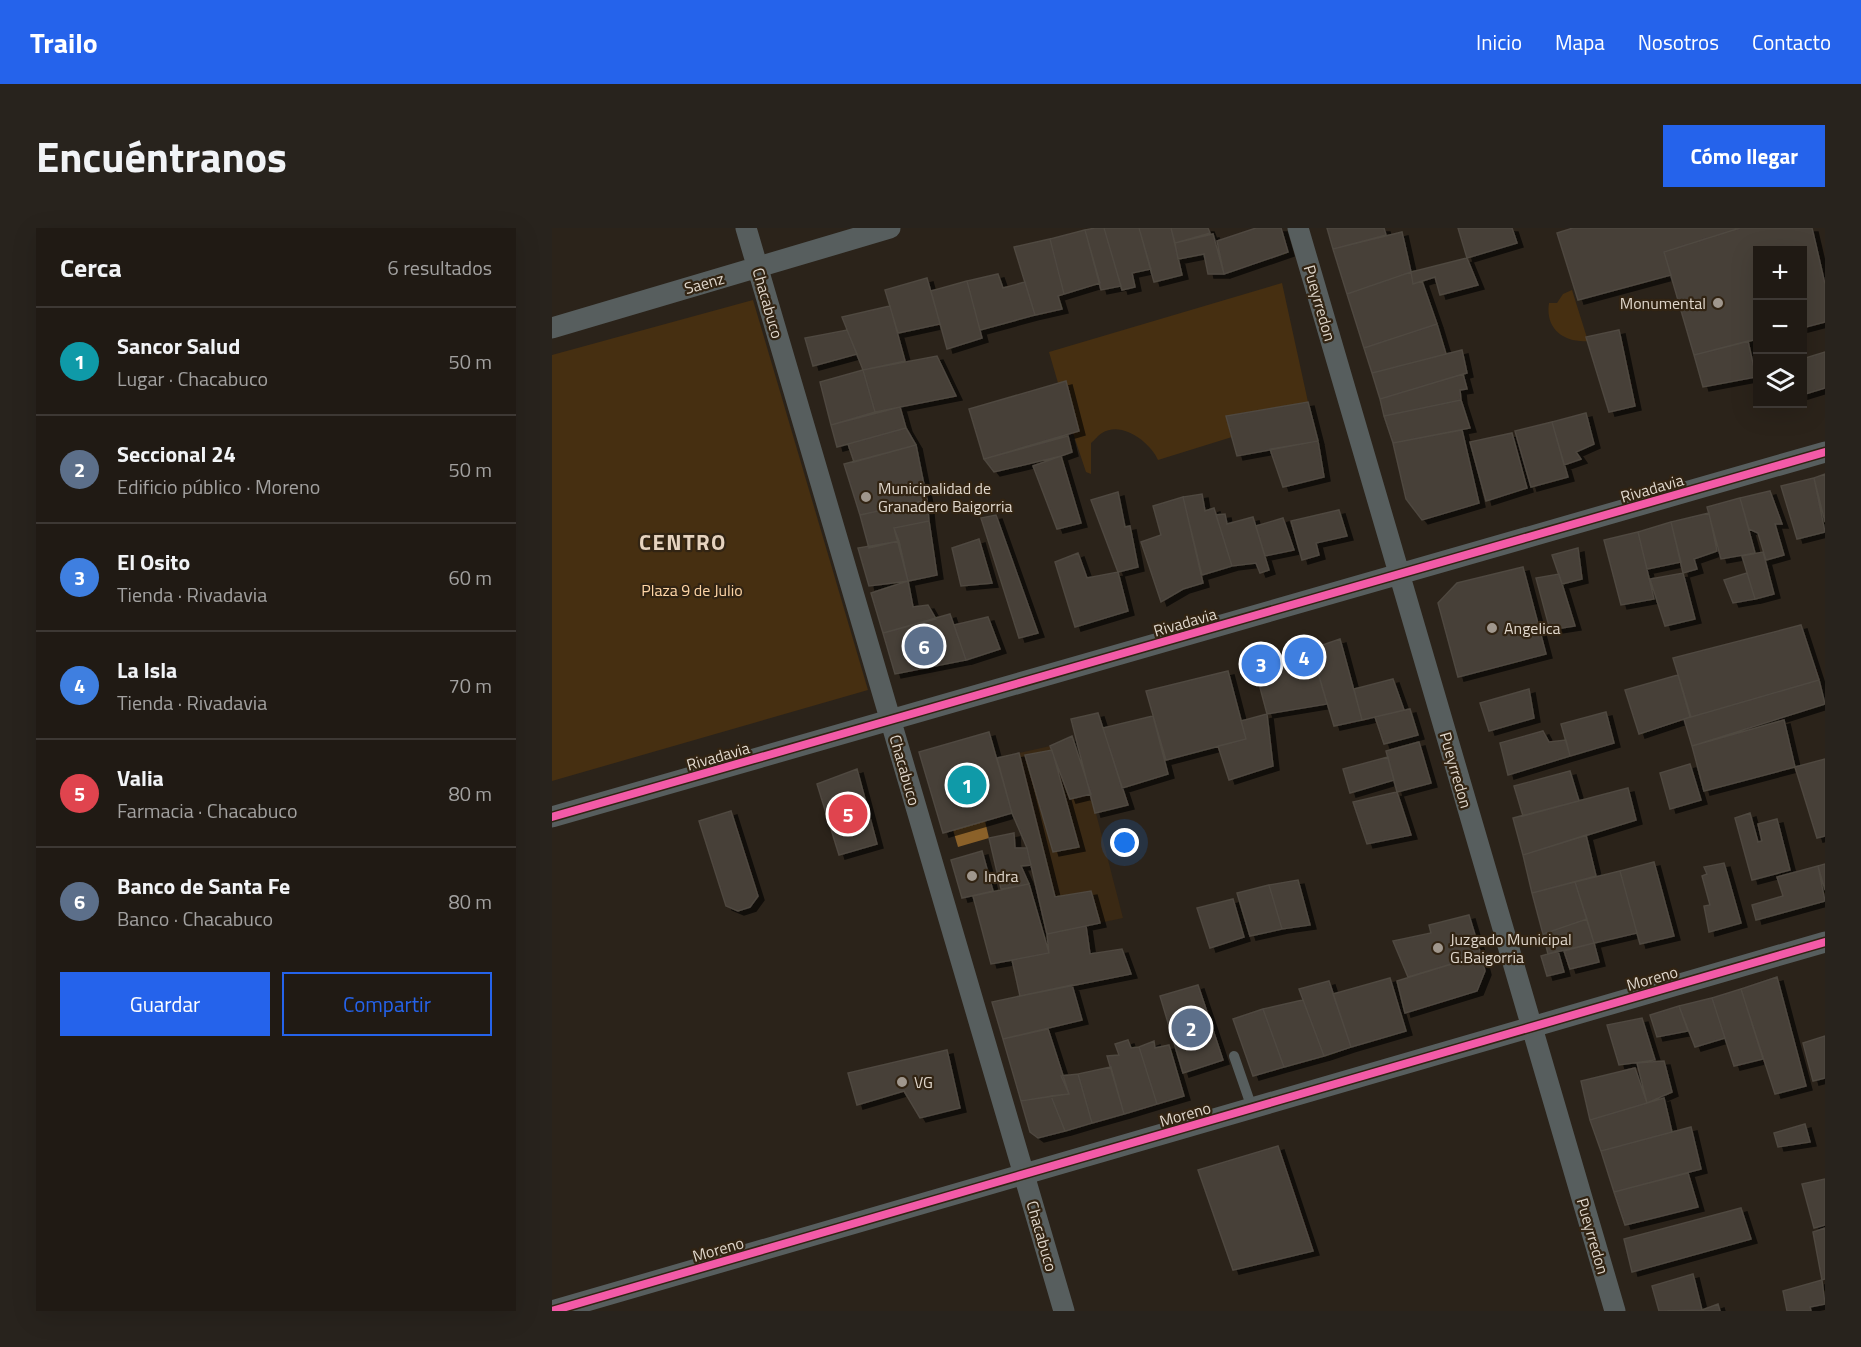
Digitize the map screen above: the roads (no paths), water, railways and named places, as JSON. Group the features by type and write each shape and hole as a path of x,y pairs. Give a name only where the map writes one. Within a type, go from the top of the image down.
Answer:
{"street":[{"name":"Chacabuco","path":"746,228 1064,1311"},
{"name":"Saenz","path":"552,328 890,228"},
{"name":"Pueyrredon","path":"1298,228 1615,1311"},
{"name":"Rivadavia","path":"552,817 1825,452"},
{"name":"Moreno","path":"552,1311 1825,942"}],"lane":[{"path":"1234,1056 1251,1108"}],"place":[{"name":"Monumental","path":"1718,303"},
{"name":"Municipalidad de Granadero Baigorria","path":"866,497"},
{"name":"Angelica","path":"1492,628"},
{"name":"Banco de Santa Fe","path":"924,646"},
{"name":"La Isla","path":"1304,657"},
{"name":"El Osito","path":"1261,664"},
{"name":"Sancor Salud","path":"967,785"},
{"name":"Valia","path":"848,814"},
{"name":"Indra","path":"972,876"},
{"name":"Juzgado Municipal G.Baigorria","path":"1438,948"},
{"name":"Seccional 24","path":"1191,1028"},
{"name":"VG","path":"902,1082"}],"district":[{"name":"CENTRO","path":"683,542"}],"park label":[{"name":"Plaza 9 de Julio","path":"692,590"}]}
